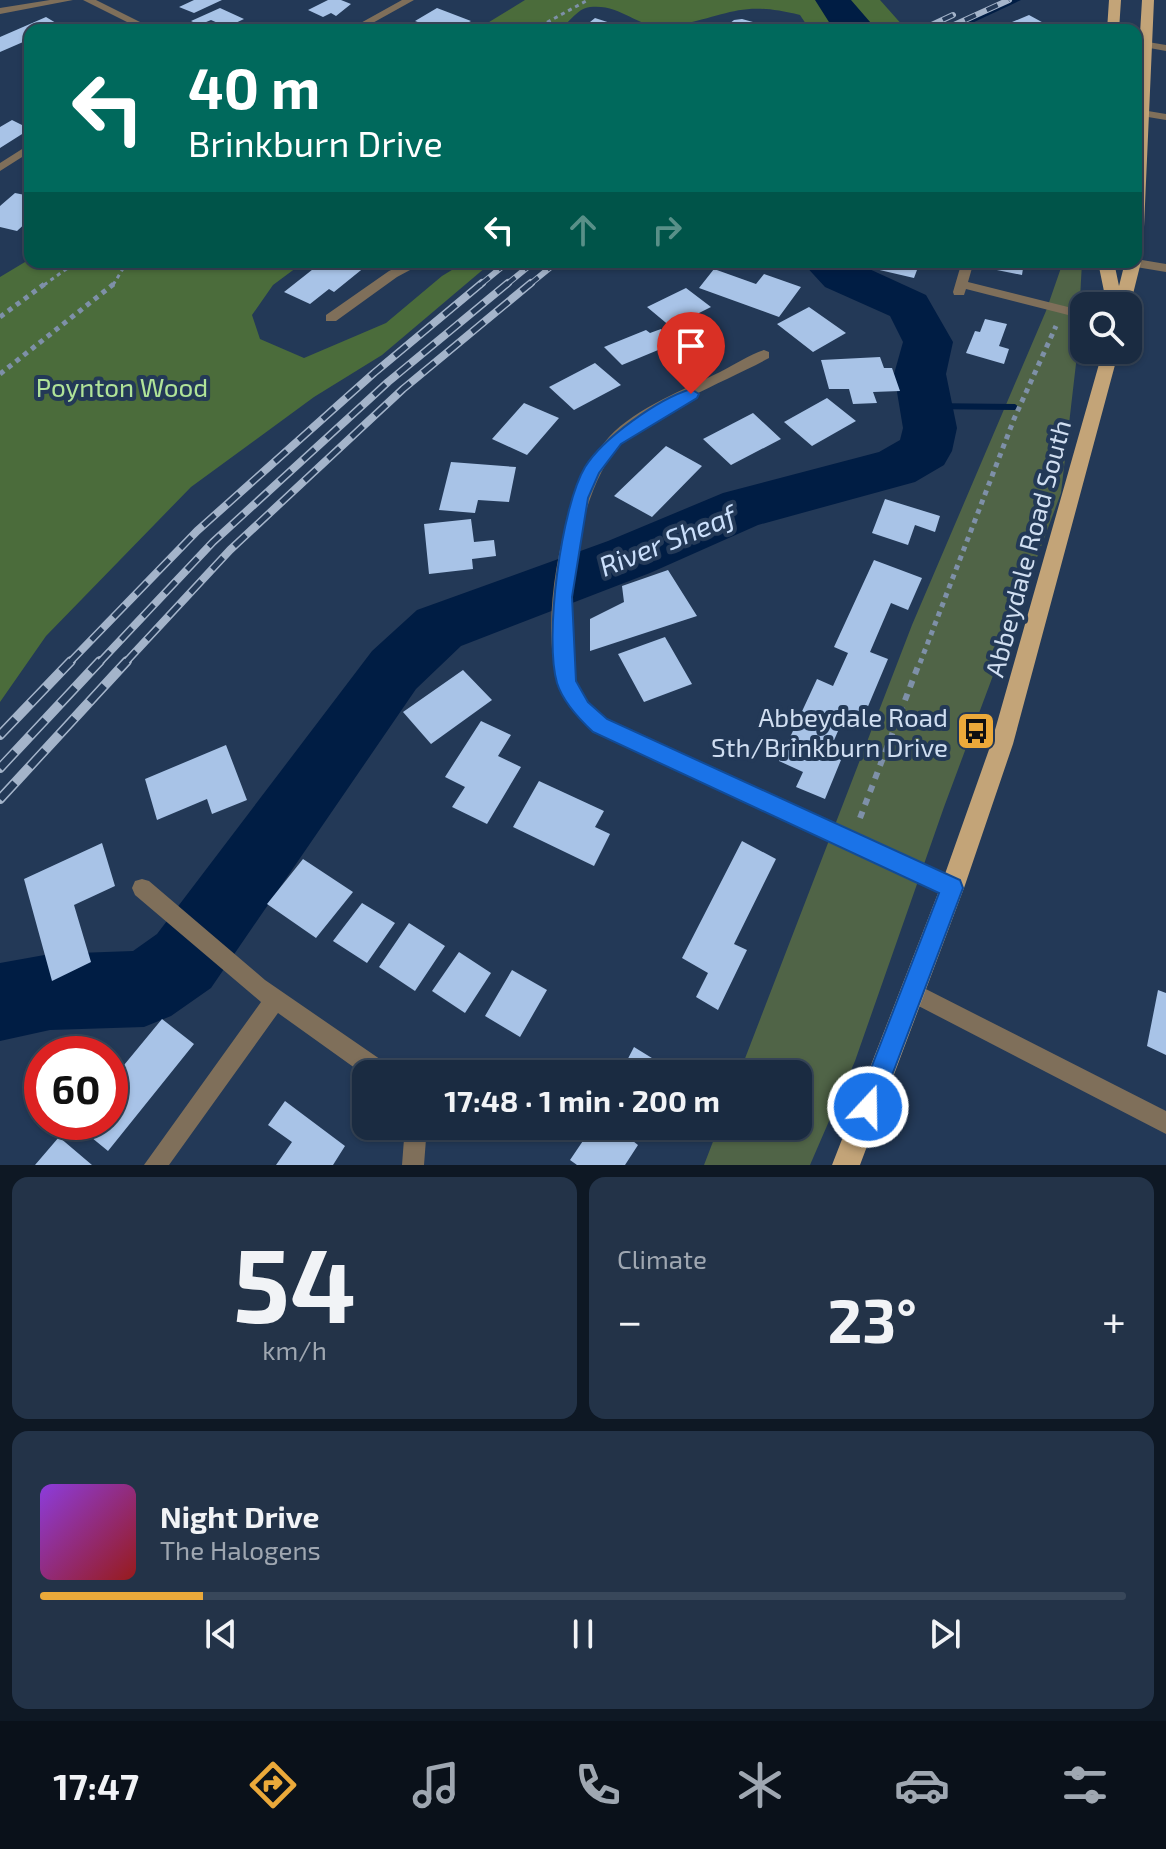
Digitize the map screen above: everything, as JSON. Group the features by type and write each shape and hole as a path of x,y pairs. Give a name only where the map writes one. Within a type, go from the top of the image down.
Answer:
{"main road":[{"path":"1113,24 1115,0"},
{"path":"1142,96 1148,45 1148,0"},
{"path":"1107,268 1112,292"},
{"path":"1125,292 1131,268"},
{"name":"Abbeydale Road South","path":"846,1165 952,888 1002,744 1107,364"}],"street":[{"path":"0,11 68,0"},
{"path":"88,0 138,24"},
{"path":"364,24 409,0"},
{"path":"1148,45 1166,48"},
{"path":"1142,112 1166,106"},
{"path":"1142,113 1166,117"},
{"path":"0,168 24,151"},
{"path":"1142,264 1166,268"},
{"path":"331,318 406,268"},
{"path":"966,268 960,288 1070,312"},
{"path":"764,355 642,421 615,440 592,470 579,498 564,570 562,597 567,682 581,708 600,726 952,888"},
{"path":"142,888 266,993 362,1060"},
{"path":"912,992 1166,1123"},
{"path":"155,1165 266,993"},
{"path":"413,1165 415,1140"}],"path":[{"path":"544,24 588,0"},
{"path":"0,317 68,268"},
{"path":"0,374 115,284 124,268"},
{"path":"852,840 1014,419 1063,310"}],"green space":[{"path":"525,0 880,0 901,24 806,24 800,15 749,9 682,24 648,24 612,9 590,7 565,24 486,24"},
{"name":"Poynton Wood","path":"24,263 24,268 296,268 273,285 252,315 260,339 304,358 386,323 455,268 485,268 382,355 314,397 191,487 46,636 0,702 0,277"},
{"path":"1061,268 1082,268 1080,292 1070,292 1070,364 1076,364 1061,493 944,807 855,1061 810,1165 704,1165 714,1140 812,1140 812,1060 744,1060 912,625 1046,311"}],"building":[{"path":"194,0 222,0 194,13 179,7"},
{"path":"328,0 351,4 336,16 331,13 323,17 308,10"},
{"path":"220,8 244,19 233,24 211,20 197,24 191,21"},
{"path":"437,8 471,21 465,24 423,24 415,21"},
{"path":"1029,15 1046,24 1007,24"},
{"path":"46,17 58,24 30,24"},
{"path":"595,18 614,24 588,24"},
{"path":"742,19 760,24 729,24"},
{"path":"24,27 24,42 0,52 0,37"},
{"path":"12,120 24,126 24,133 0,148 0,127"},
{"path":"15,193 24,195 24,225 17,231 0,227 0,206"},
{"path":"314,268 364,268 334,292 329,289 310,304 284,292"},
{"path":"871,268 918,268 914,278"},
{"path":"987,268 1023,268 1022,275"},
{"path":"714,269 756,284 764,274 801,287 779,317 699,288"},
{"path":"686,288 711,307 671,327 647,307"},
{"path":"809,307 846,333 813,352 777,324"},
{"path":"985,319 1007,324 999,346 1009,349 1004,364 966,353 975,331 980,332"},
{"path":"661,329 675,343 622,365 604,347 646,330 650,333"},
{"path":"880,357 884,368 892,368 900,391 873,392 877,403 853,404 849,389 829,389 821,360"},
{"path":"595,363 621,385 574,410 549,387"},
{"path":"827,398 856,421 812,446 784,422"},
{"path":"524,403 559,418 527,455 492,439"},
{"path":"753,413 781,439 731,465 703,439"},
{"path":"666,446 702,466 652,517 614,496"},
{"path":"451,462 516,467 509,502 478,500 475,513 439,510"},
{"path":"885,499 940,516 935,532 915,525 908,545 872,533"},
{"path":"471,519 474,542 494,540 496,556 472,559 473,569 429,574 424,524"},
{"path":"874,560 922,578 908,610 891,603 870,652 888,659 861,723 845,715 828,754 841,760 825,799 796,787 803,772 779,761 817,679 833,686 848,653 834,647"},
{"path":"668,570 697,616 590,651 590,619 624,602 622,586"},
{"path":"665,637 692,684 644,702 618,654"},
{"path":"463,670 492,700 431,744 403,712"},
{"path":"481,721 511,735 498,756 521,767 487,824 452,807 465,787 445,777"},
{"path":"226,745 247,800 212,814 207,799 157,820 145,779"},
{"path":"539,781 604,811 595,827 610,834 594,866 513,827"},
{"path":"742,841 776,859 734,944 747,950 718,1010 696,997 708,973 682,958"},
{"path":"102,843 115,886 74,905 91,962 52,981 24,879"},
{"path":"303,859 353,892 316,938 267,904"},
{"path":"362,903 395,923 367,963 333,941"},
{"path":"409,923 445,946 415,991 379,967"},
{"path":"459,952 491,973 465,1013 432,991"},
{"path":"512,970 547,990 520,1037 485,1016"},
{"path":"1158,990 1166,993 1166,1055 1147,1046"},
{"path":"162,1019 194,1044 128,1126 128,1060"},
{"path":"634,1047 655,1060 627,1060"},
{"path":"285,1101 345,1146 333,1165 276,1165 292,1142 268,1125"},
{"path":"56,1140 63,1140 92,1165 35,1165"},
{"path":"95,1140 117,1140 108,1151"},
{"path":"584,1140 632,1140 638,1145 625,1165 577,1165 570,1160"}],"waterway":[{"name":"River Sheaf","path":"833,0 848,24"},
{"path":"965,24 1018,0"},
{"name":"River Sheaf","path":"0,1002 50,992 144,989 184,961 394,670 439,628 629,557 743,508 895,468 925,451 930,428 920,374 928,342 909,306 842,276 832,268"},
{"path":"926,406 1015,407"}],"railway":[{"path":"956,24 1009,0"},
{"path":"934,24 953,15"},
{"path":"480,285 501,268"},
{"path":"506,285 527,268"},
{"path":"529,285 550,268"},
{"path":"69,663 197,531 374,373 482,283"},
{"path":"99,663 213,542 388,382 508,283"},
{"path":"125,663 230,550 403,389 531,283"},
{"path":"0,735 71,661"},
{"path":"0,768 100,661"},
{"path":"0,799 127,661"}],"place":[{"name":"Abbeydale Road Sth/Brinkburn Drive","path":"976,731"}],"route":[{"path":"691,394 615,440 592,470 579,498 564,570 562,597 567,682 581,708 600,726 952,888 868,1107"}]}
